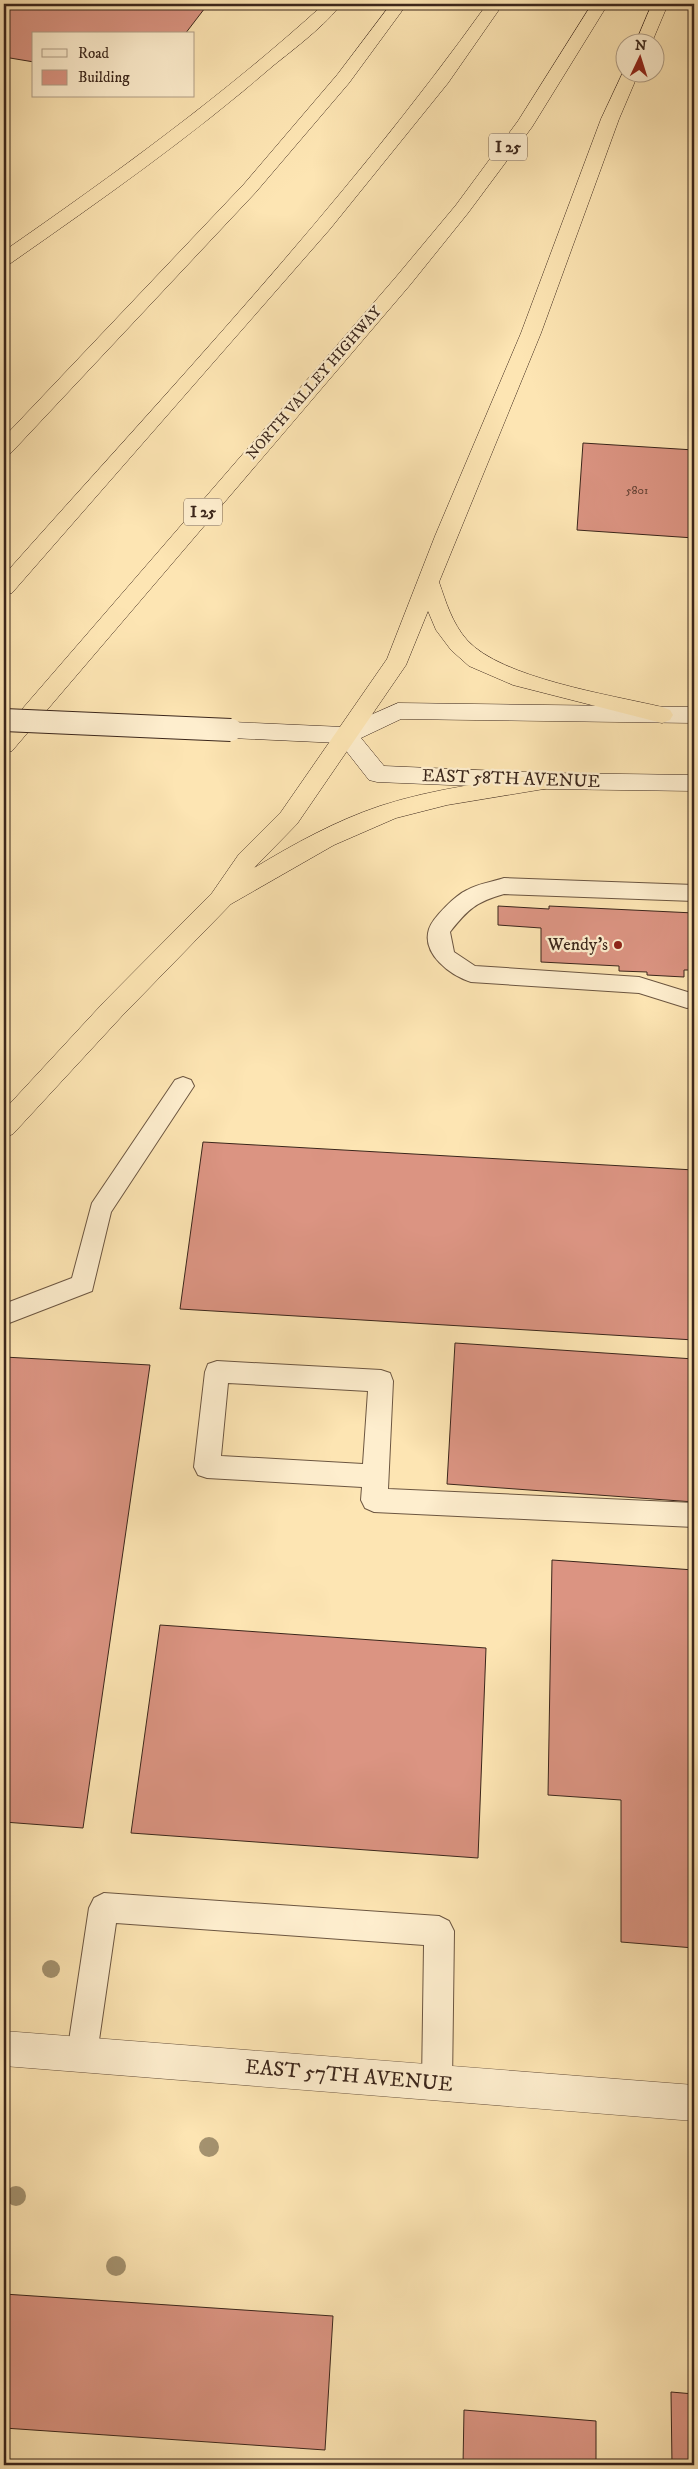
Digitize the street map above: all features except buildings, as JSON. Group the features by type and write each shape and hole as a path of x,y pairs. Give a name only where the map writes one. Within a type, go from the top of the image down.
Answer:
{"highway":[{"path":"4,259 187,126 286,46 333,4"},
{"path":"4,449 250,188 319,108 399,4"},
{"path":"4,588 324,225 442,79 495,4"},
{"name":"NORTH VALLEY HIGHWAY","path":"4,745 403,281 462,209 526,122 600,4"},
{"path":"648,32 660,4"},
{"path":"4,1127 113,1009 221,899 247,860 289,818 398,660 428,581 505,398 610,119 627,82"},
{"path":"428,581 444,626 459,645 477,661 521,680 662,715"},
{"path":"221,899 321,842 387,812 416,804 548,781"}],"main road":[{"path":"4,720 346,735 398,711 694,715"},
{"name":"EAST 58TH AVENUE","path":"346,735 377,774 548,781 694,783"},
{"name":"EAST 57TH AVENUE","path":"4,2048 694,2103"}],"lane":[{"path":"687,1000 639,985 471,974 451,963 440,947 439,930 456,909 474,895 504,886 694,893"},
{"path":"4,1315 83,1284 100,1210 183,1086"},
{"path":"375,1476 207,1467 217,1372 381,1381 374,1500 694,1515"},
{"path":"82,2054 104,1908 439,1932 437,2083"}],"place":[{"name":"Wendy's","path":"618,945"}]}
